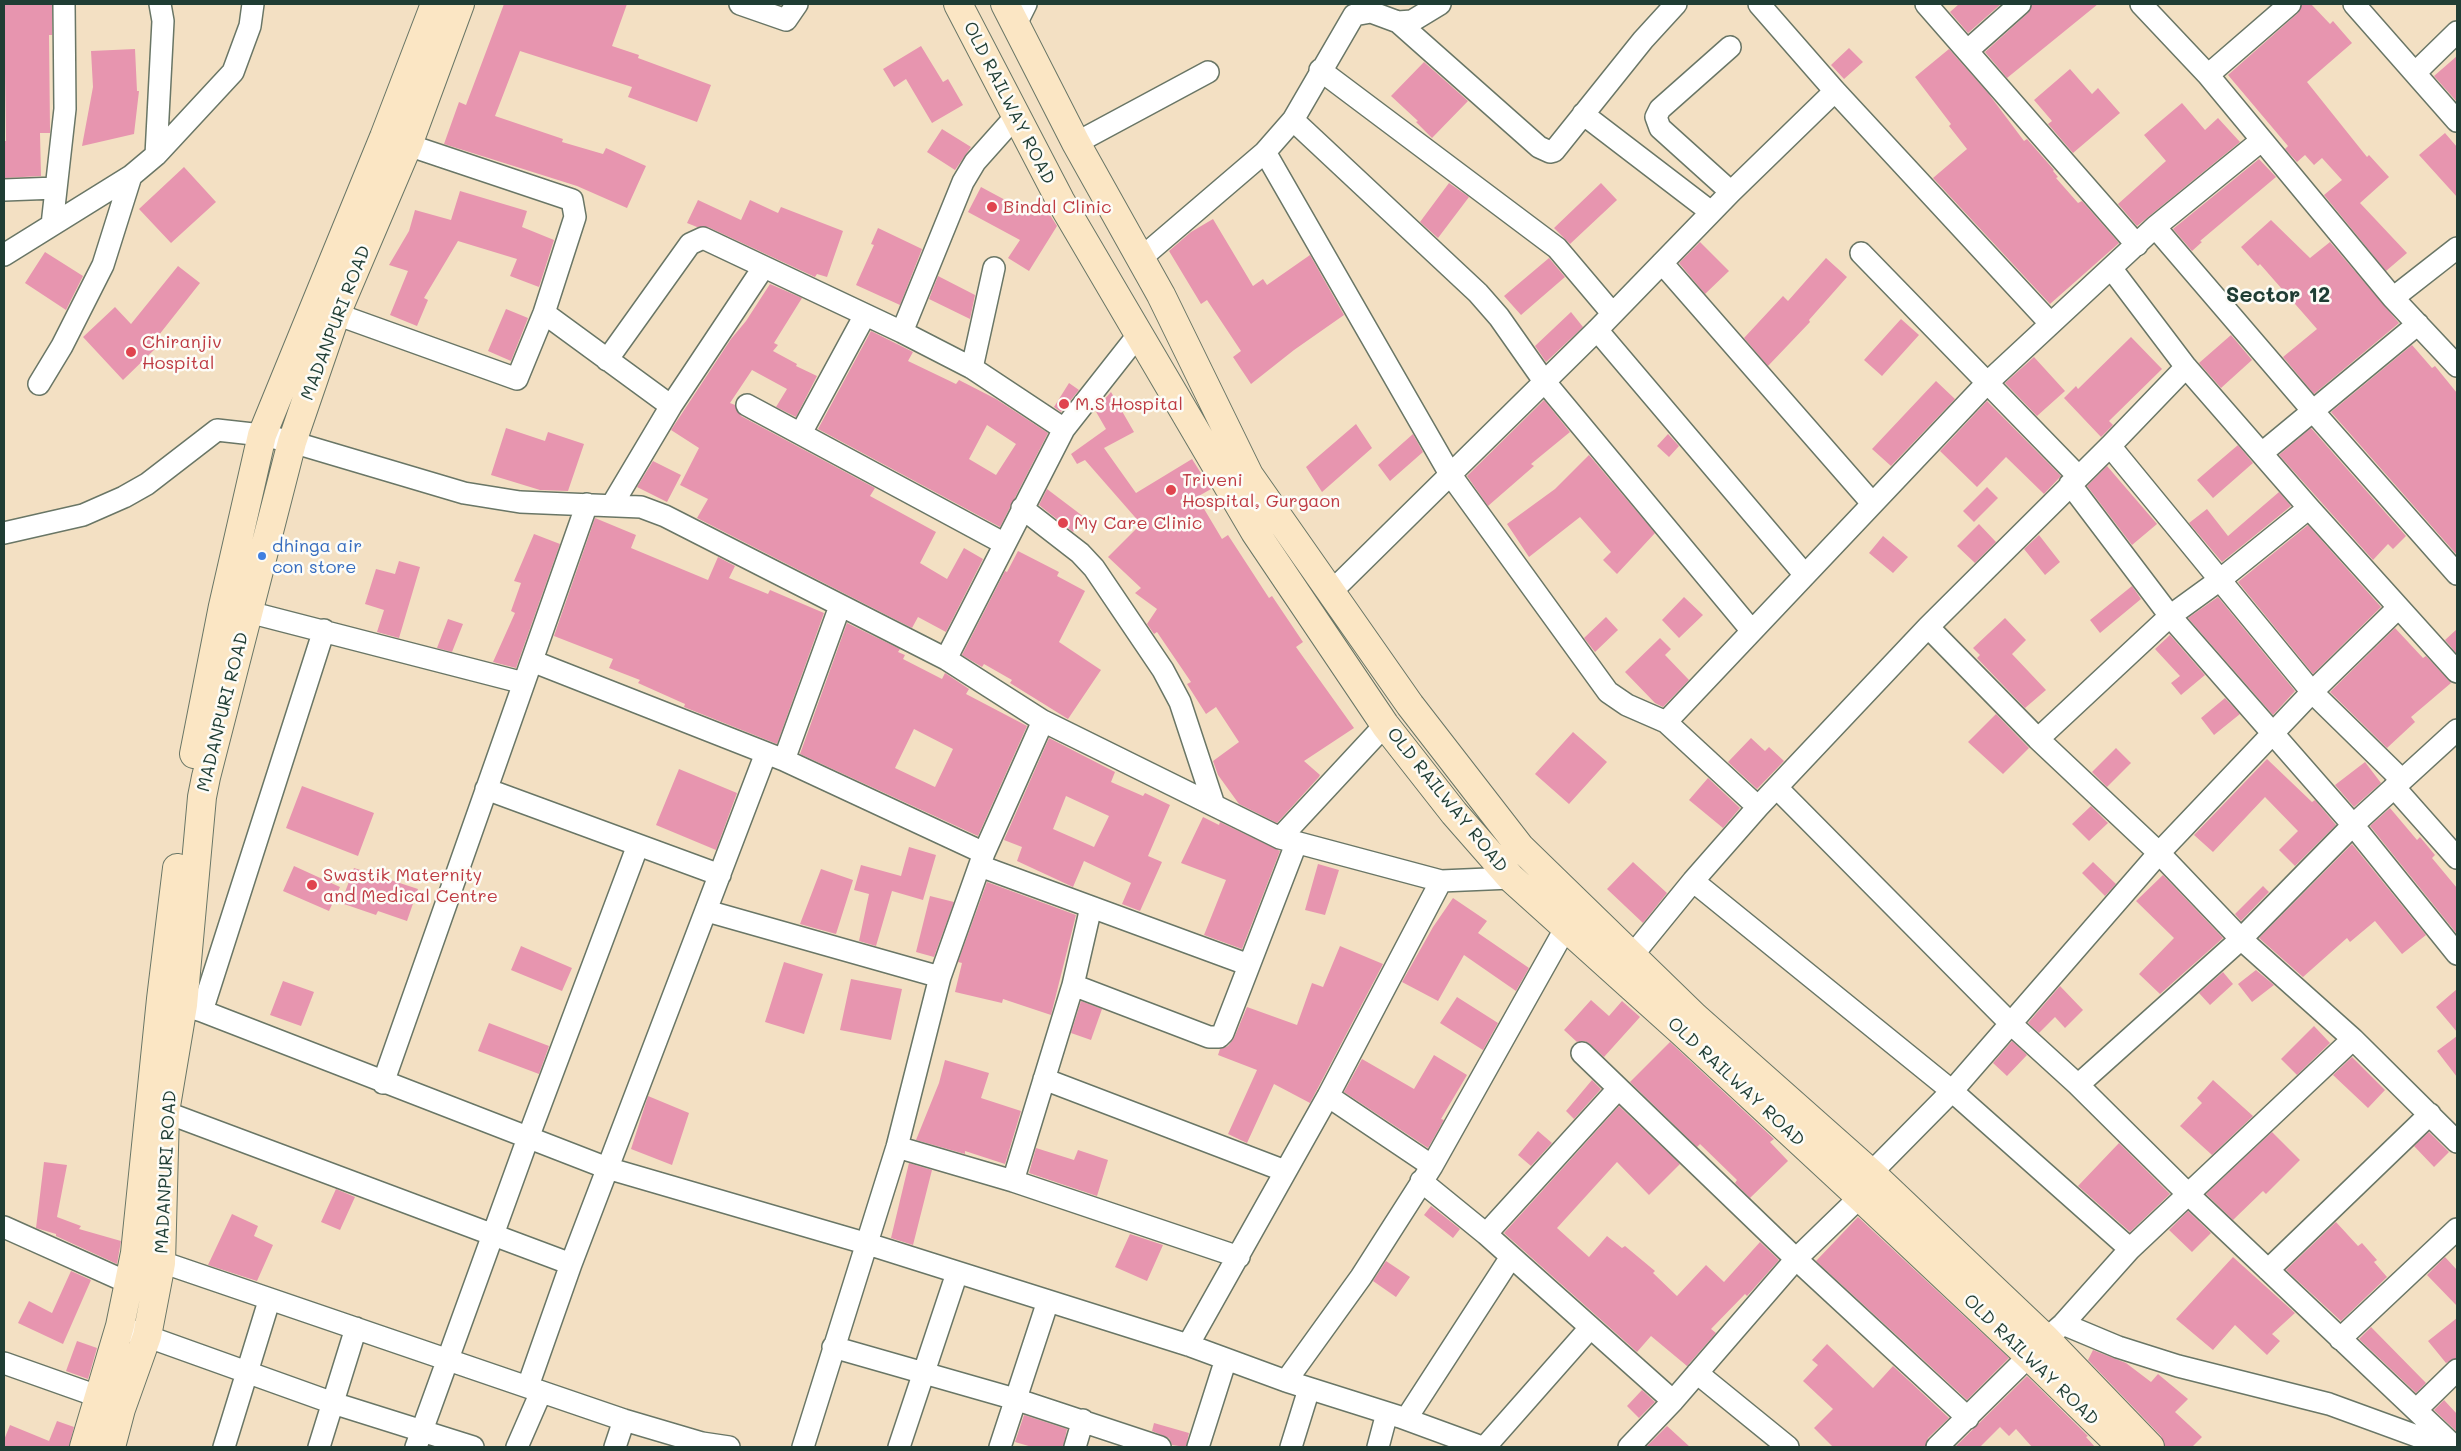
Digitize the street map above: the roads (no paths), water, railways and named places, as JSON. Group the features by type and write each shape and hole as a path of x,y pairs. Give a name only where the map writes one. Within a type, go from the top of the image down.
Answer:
{"main road":[{"name":"MADANPURI ROAD","path":"235,608 262,435 384,137 435,4"},
{"name":"MADANPURI ROAD","path":"84,1447 120,1326 135,1253 157,1111 182,1005 187,791 235,608 336,314 408,145 460,4"},
{"name":"OLD RAILWAY ROAD","path":"958,4 1060,200 1254,532 1385,726 1454,813 1511,878 1565,929 1624,966 1695,1017 1865,1185 2046,1340 2150,1447"},
{"name":"OLD RAILWAY ROAD","path":"1015,10 1076,143 1161,295 1249,475 1410,705 1520,847 1624,966"},
{"path":"1132,325 1161,295"},
{"name":"MADANPURI ROAD","path":"111,1447 121,1409 147,1336 161,1262 157,1111"},
{"name":"OLD RAILWAY ROAD","path":"2046,1340 2122,1447"}],"street":[{"path":"52,225 65,109 64,4"},
{"path":"156,155 163,21 160,4"},
{"path":"4,255 132,176 156,155 233,72 250,26 253,4"},
{"path":"740,4 786,20 797,4"},
{"path":"1398,22 1412,21 1440,4"},
{"path":"1140,259 1265,152 1293,120 1320,70 1354,16 1371,12 1398,22 1545,151 1554,152 1583,114 1676,4"},
{"path":"1926,4 2138,244"},
{"path":"1967,51 2020,4"},
{"path":"2141,4 2208,76 2393,298 2457,366"},
{"path":"2208,76 2290,4"},
{"path":"2354,4 2457,121"},
{"path":"1762,5 1835,90 2050,323"},
{"path":"2415,73 2457,32"},
{"path":"1730,47 1660,108 1656,117 1660,128 1731,192"},
{"path":"1320,70 1557,248 1612,313"},
{"path":"1076,143 1208,72"},
{"path":"1330,593 1835,90"},
{"path":"1583,114 1711,212"},
{"path":"902,332 963,182 975,162 1016,116"},
{"path":"1293,120 1478,293 1499,317 1544,381 1752,632"},
{"path":"1666,722 1987,383 2155,227 2262,140"},
{"path":"336,314 517,379 544,313 575,217 572,200 408,145"},
{"path":"1265,152 1450,474 1608,692 1627,705 1666,722 1758,807"},
{"path":"39,384 62,346 103,265 132,176"},
{"path":"4,190 56,188"},
{"path":"2155,227 2312,410 2457,574"},
{"path":"607,360 694,240 707,239 763,268 902,332 972,368 1064,429"},
{"path":"2393,298 2457,248"},
{"path":"1862,253 1987,383 2074,480 2170,616 2353,825 2457,954"},
{"path":"1662,263 1872,503"},
{"path":"612,505 671,406 763,268"},
{"path":"972,368 994,268"},
{"path":"2111,268 2186,366 2309,508 2457,672"},
{"path":"544,313 671,406"},
{"path":"801,433 866,315"},
{"path":"2262,453 2418,324"},
{"path":"946,659 1064,429 1132,325"},
{"path":"1596,330 1805,575"},
{"path":"1624,966 1693,881 1758,807 1928,627 2110,446 2186,366"},
{"path":"746,405 1005,544"},
{"path":"4,533 82,514 124,497 147,484 217,430 262,435 292,442 464,493 520,502 641,507 665,516 946,659 1043,721 1288,841 1441,881 1511,878"},
{"path":"2110,446 2312,692 2398,784 2457,858"},
{"path":"383,1082 586,504"},
{"path":"1022,508 1080,553 1094,568 1154,656 1180,702 1214,806"},
{"path":"2038,739 2170,616 2221,579 2309,508"},
{"path":"518,1447 571,1264 607,1168 720,875 775,756 840,606"},
{"path":"235,608 524,683"},
{"path":"1629,1447 1673,1401 1796,1259 1952,1091 2158,853 2274,734 2312,692 2398,608"},
{"path":"1928,627 2038,739 2158,853 2241,939 2353,1039 2457,1142"},
{"path":"324,630 182,1005 607,1168 868,1244 1188,1345 1309,1389 1396,1416 1483,1447 1590,1328"},
{"path":"532,661 775,756 982,859 1091,907 1249,965"},
{"path":"804,1447 897,1147 940,977 982,859 1043,721"},
{"path":"1073,986 1213,1038 1219,1037 1223,1033 1249,965 1288,841 1385,726"},
{"path":"2078,1085 2241,939 2353,825 2457,730"},
{"path":"1777,788 2010,1023 2078,1085 2188,1194 2455,1447"},
{"path":"486,789 720,875"},
{"path":"419,1440 528,1138 638,845"},
{"path":"1188,1345 1328,1096 1441,881"},
{"path":"1693,881 1952,1091 2130,1249"},
{"path":"1013,1181 1073,986 1091,907"},
{"path":"707,911 940,977"},
{"path":"1286,1381 1361,1277 1426,1173 1565,929"},
{"path":"1937,1447 2046,1340 2130,1249 2353,1039"},
{"path":"1582,1053 1796,1259 1968,1418"},
{"path":"1044,1079 1285,1171"},
{"path":"1486,1234 1618,1089"},
{"path":"1328,1096 1426,1173 1486,1234 1673,1401"},
{"path":"157,1111 571,1264"},
{"path":"2268,1270 2430,1114"},
{"path":"897,1147 1013,1181 1239,1257"},
{"path":"4,1227 129,1283"},
{"path":"2340,1338 2457,1229"},
{"path":"135,1253 624,1420 702,1445 729,1447"},
{"path":"1378,1447 1396,1416 1511,1256"},
{"path":"899,1447 957,1273"},
{"path":"224,1447 269,1300"},
{"path":"1000,1447 1048,1301"},
{"path":"120,1326 333,1403 419,1440 473,1447"},
{"path":"319,1447 356,1328"},
{"path":"2046,1340 2118,1347 2178,1366 2329,1404 2447,1447"},
{"path":"834,1347 1015,1399 1160,1447"},
{"path":"1198,1447 1226,1359"},
{"path":"4,1363 100,1398"},
{"path":"2416,1410 2457,1370"},
{"path":"1697,1373 1788,1447"},
{"path":"1292,1447 1309,1389"},
{"path":"615,1447 624,1420"},
{"path":"1075,1447 1083,1420"}],"place":[{"name":"Bindal Clinic","path":"992,207"},
{"name":"Chiranjiv Hospital","path":"131,352"},
{"name":"M.S Hospital","path":"1064,404"},
{"name":"Triveni Hospital, Gurgaon","path":"1171,490"},
{"name":"My Care Clinic","path":"1063,523"},
{"name":"dhinga air con store","path":"262,556"},
{"name":"Swastik Maternity and Medical Centre","path":"312,885"}],"district":[{"name":"Sector 12","path":"2278,295"}]}
